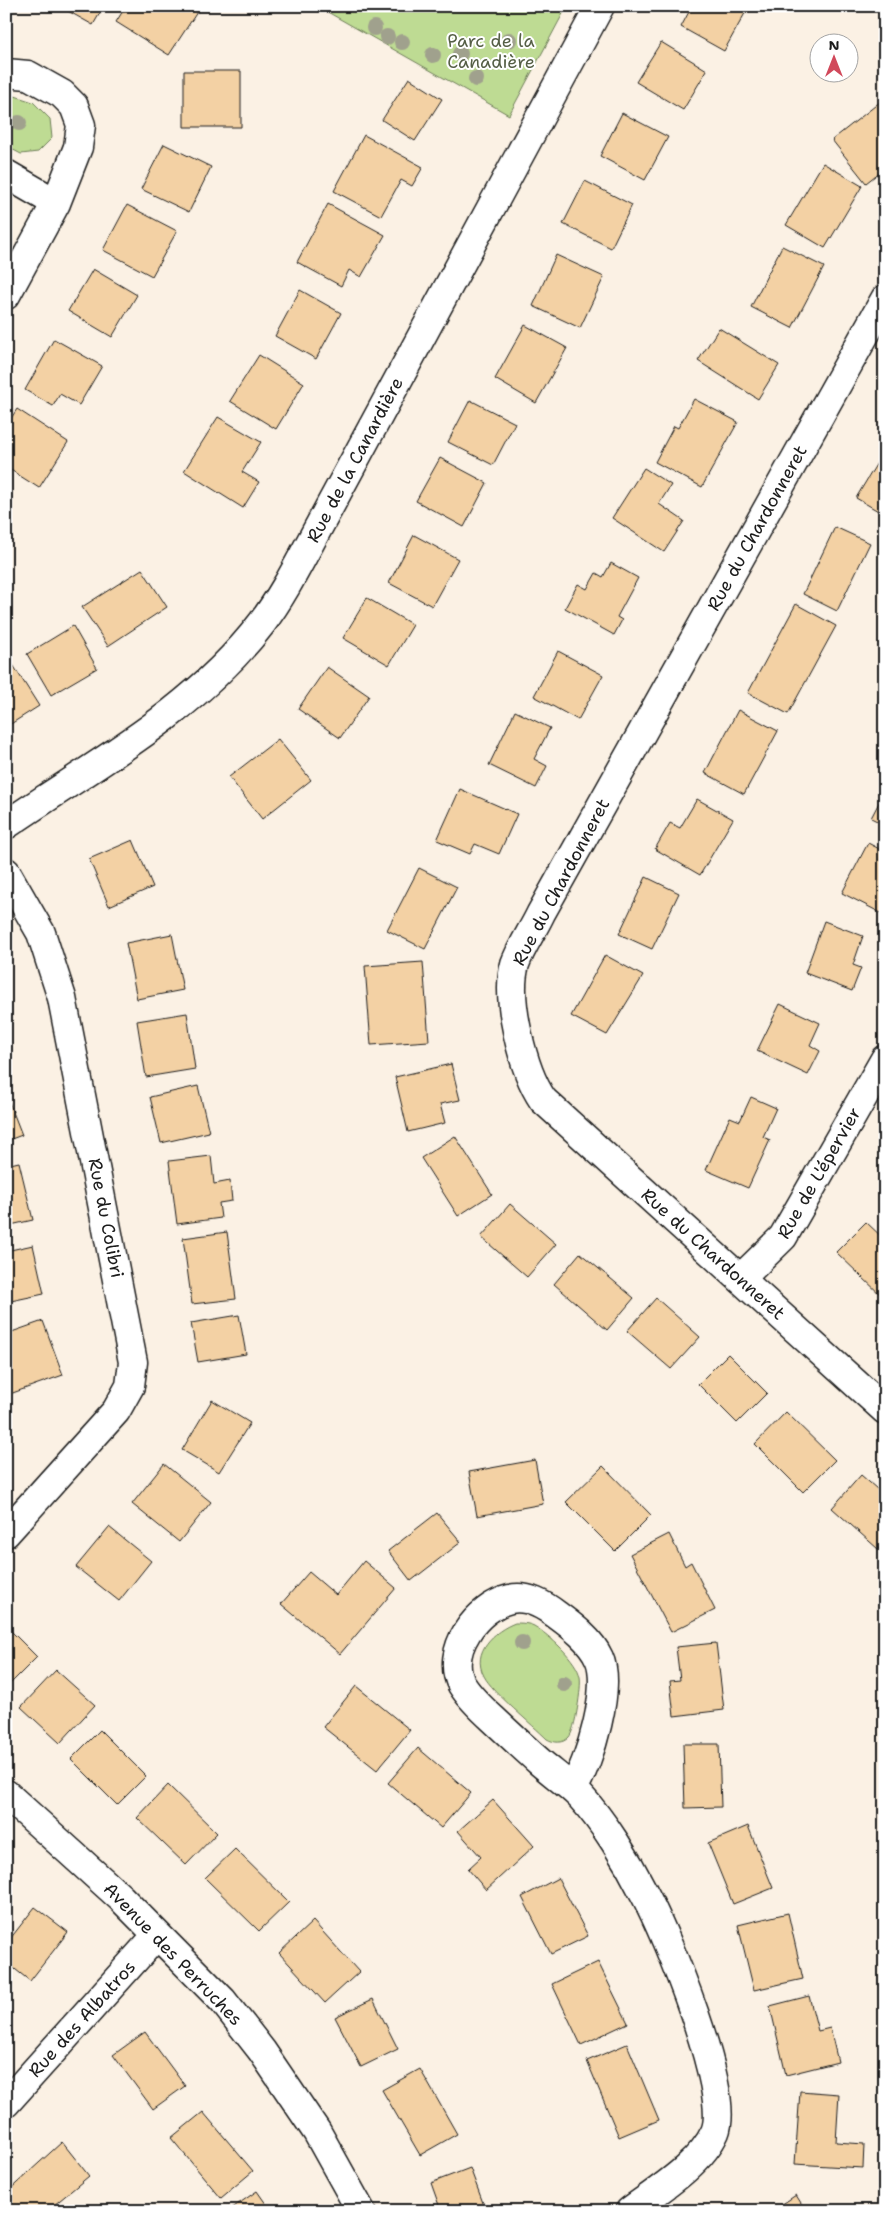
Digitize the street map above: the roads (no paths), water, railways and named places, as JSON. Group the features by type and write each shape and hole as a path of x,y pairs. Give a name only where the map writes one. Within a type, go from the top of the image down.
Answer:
{"street":[{"name":"Rue de la Canardière","path":"6,825 145,733 188,701 229,663 263,622 311,541 600,6"},
{"path":"6,72 17,72 40,80 62,94 80,115 81,136 56,203 6,295"},
{"path":"6,174 56,203"},
{"name":"Rue du Chardonneret","path":"885,299 541,913 519,955 513,975 514,1005 522,1052 531,1080 543,1100 742,1278 885,1410"},
{"name":"Rue du Colibri","path":"6,872 41,933 62,998 132,1348 133,1375 127,1392 116,1411 6,1533"},
{"name":"Rue de L'épervier","path":"742,1278 783,1237 885,1059"},
{"path":"572,1788 585,1762 595,1729 603,1690 603,1668 599,1656 592,1647 574,1628 559,1616 531,1600 511,1599 488,1609 468,1630 459,1650 461,1683 477,1704 541,1764 572,1788 593,1813 630,1868 657,1919 697,2022 717,2095 718,2123 710,2142 682,2171 630,2211"},
{"name":"Avenue des Perruches","path":"6,1794 120,1898 223,2001 262,2051 317,2132 361,2211"},
{"name":"Rue des Albatros","path":"6,2103 157,1935"}],"park label":[{"name":"Parc de la Canadière","path":"491,51"}]}
